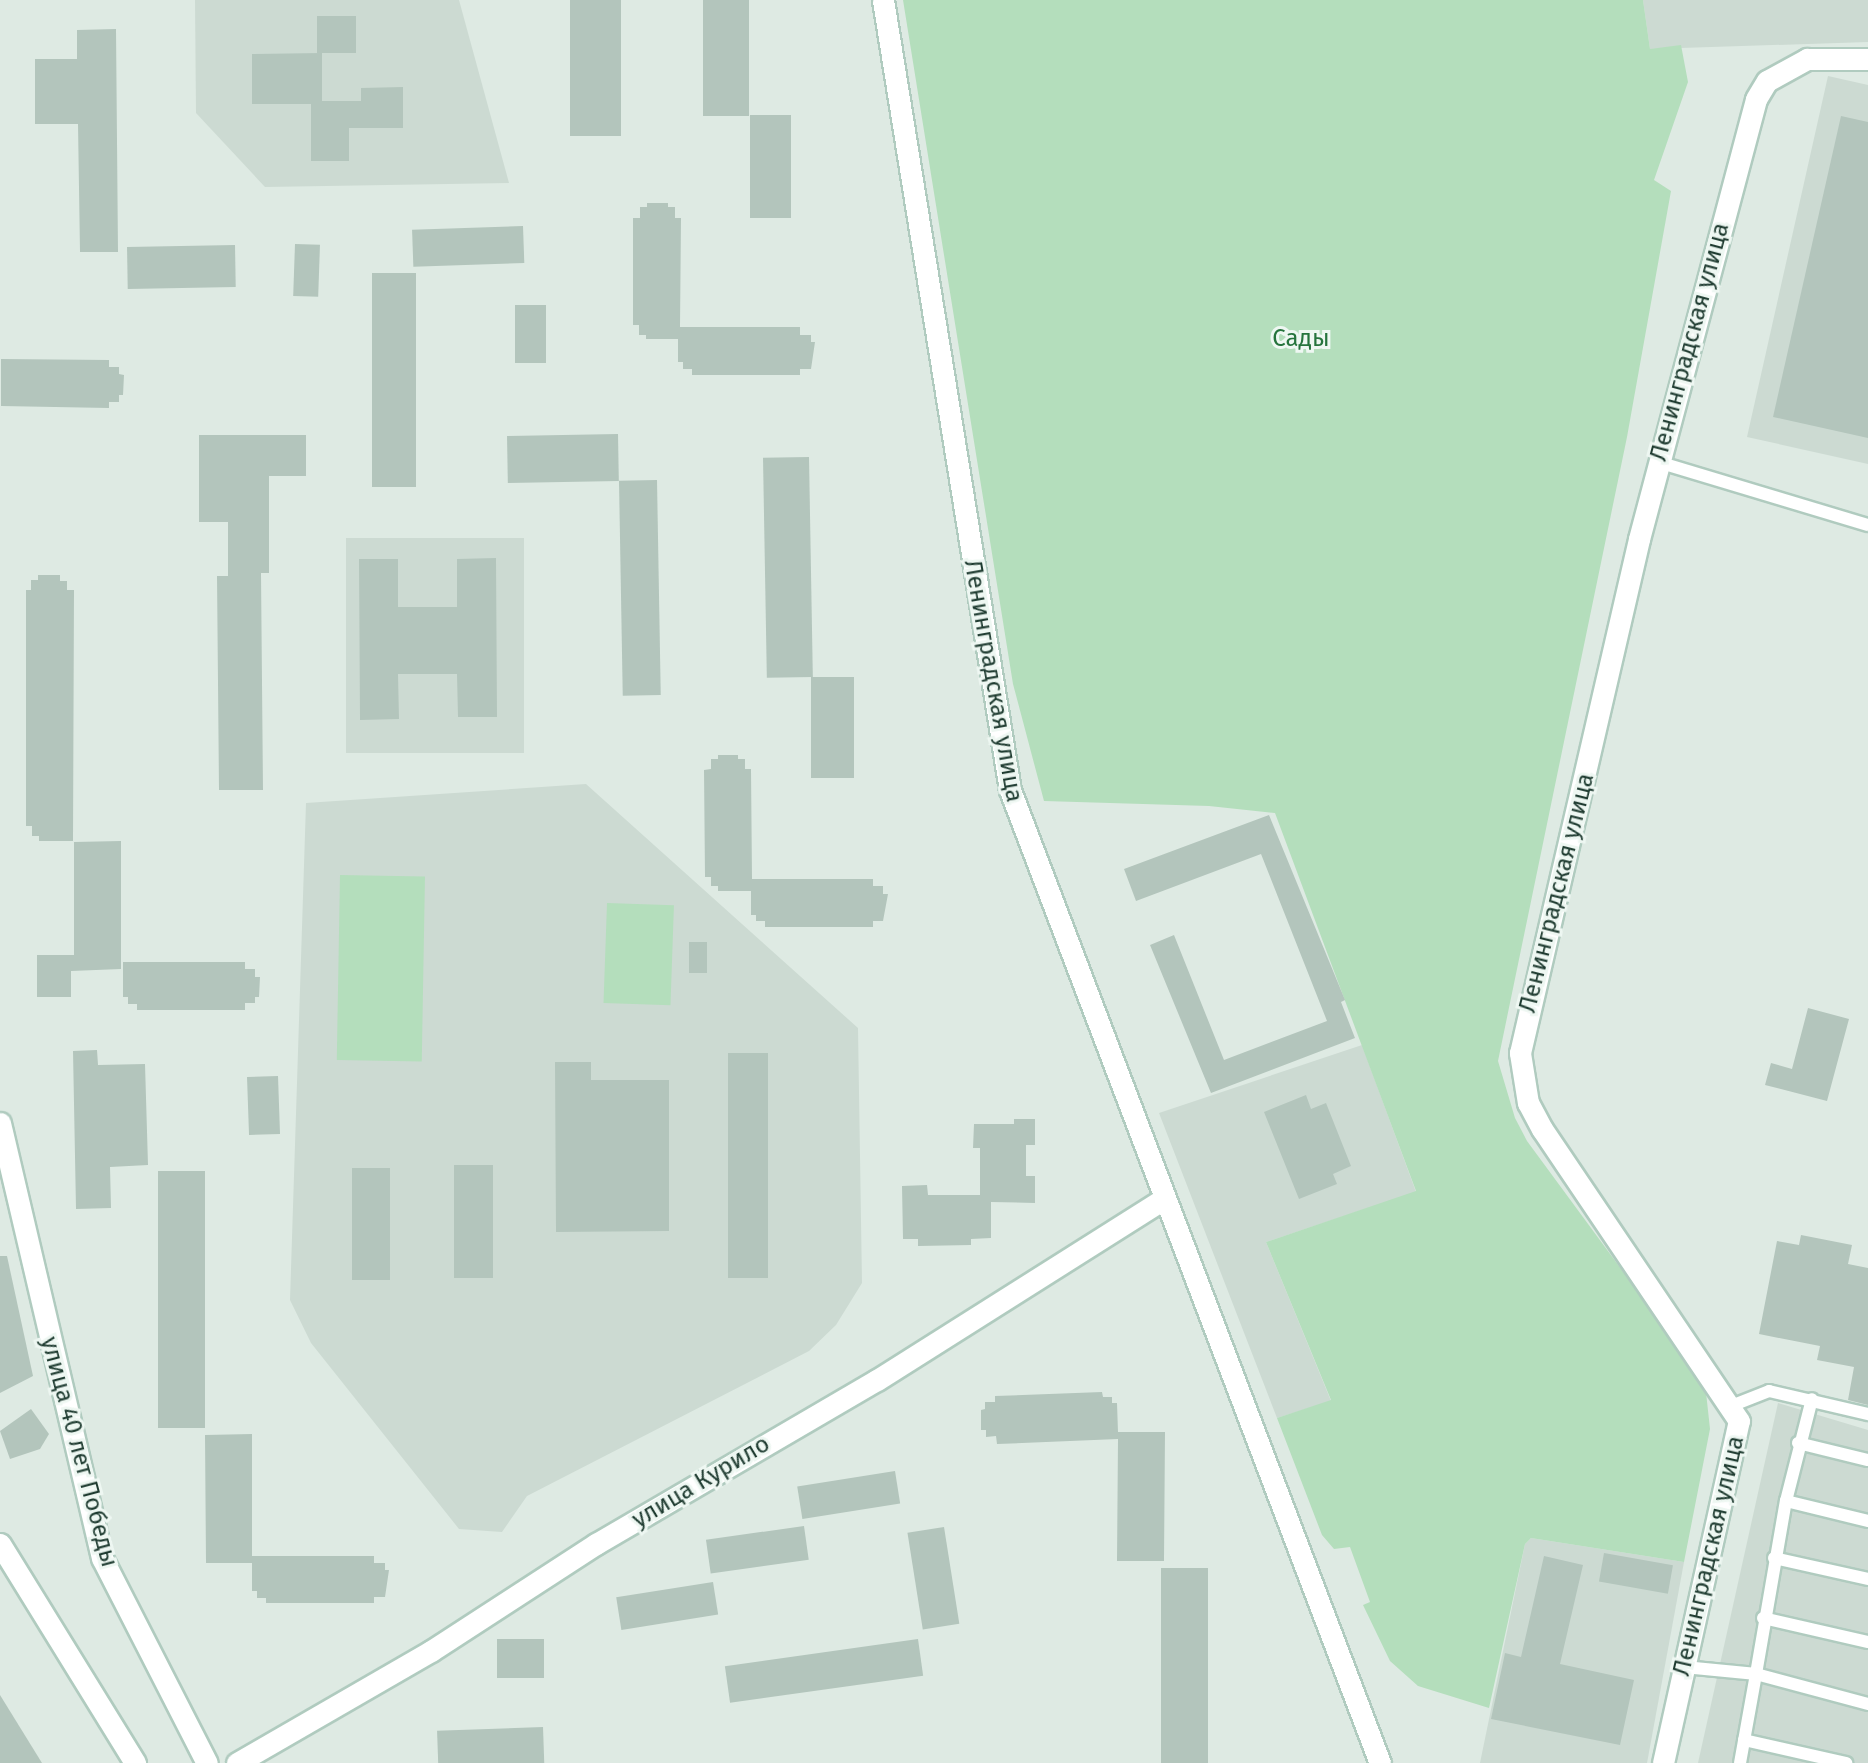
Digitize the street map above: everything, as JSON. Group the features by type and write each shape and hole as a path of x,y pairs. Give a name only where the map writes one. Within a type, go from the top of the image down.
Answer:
{"street":[{"name":"Ленинградская улица","path":"883,0 1010,790 1163,1199 1380,1763"},
{"name":"Ленинградская улица","path":"1663,1763 1738,1440 1739,1421 1542,1129 1528,1103 1520,1070 1523,1031 1577,819 1658,463 1756,99 1767,81 1807,59 1868,59"},
{"name":"улица 40 лет Победы","path":"0,1123 102,1558 207,1763"},
{"name":"улица Курило","path":"237,1763 431,1651 596,1544 877,1380 1163,1199"},
{"path":"0,1544 135,1763"}],"lane":[{"path":"1658,463 1868,525"},
{"path":"1731,1406 1769,1391 1868,1414"},
{"path":"1740,1763 1774,1558 1798,1443 1812,1399"},
{"path":"1798,1443 1868,1460"},
{"path":"1786,1501 1868,1521"},
{"path":"1774,1558 1868,1579"},
{"path":"1763,1618 1868,1642"},
{"path":"1685,1667 1756,1674 1868,1704"},
{"path":"1744,1740 1846,1763"}],"shaded area":[{"path":"195,0 459,0 509,183 265,187 196,113"},
{"path":"1643,0 1868,0 1868,42 1650,49"},
{"path":"1828,76 1868,85 1868,464 1747,437"},
{"path":"346,538 524,538 524,753 346,753"},
{"path":"586,784 858,1028 862,1283 836,1325 809,1351 527,1496 502,1532 459,1529 311,1343 290,1300 306,803"},
{"path":"1362,1045 1416,1192 1266,1242 1331,1401 1277,1418 1159,1113"},
{"path":"1778,1403 1868,1430 1868,1763 1698,1763"},
{"path":"1531,1538 1684,1562 1647,1763 1480,1763 1525,1544"}],"green space":[{"name":"Сады","path":"903,0 1643,0 1650,49 1681,45 1688,82 1654,180 1671,191 1627,437 1498,1061 1515,1118 1527,1141 1705,1383 1710,1429 1684,1562 1531,1538 1525,1544 1489,1708 1418,1686 1390,1661 1363,1605 1370,1602 1350,1547 1334,1549 1322,1535 1277,1418 1331,1400 1266,1242 1416,1191 1275,813 1209,806 1044,801 1013,684"},
{"path":"340,875 425,876 422,1061 337,1060"},
{"path":"607,903 674,905 670,1005 604,1003"}],"building":[{"path":"570,0 621,0 621,136 570,136"},
{"path":"703,0 749,0 749,116 703,116"},
{"path":"317,16 356,16 356,53 317,53"},
{"path":"116,29 118,252 80,252 78,124 35,124 35,59 77,59 77,30"},
{"path":"322,53 322,101 361,101 361,88 403,87 403,128 349,128 349,161 311,161 311,104 252,104 252,54"},
{"path":"750,115 791,115 791,218 750,218"},
{"path":"1841,116 1868,122 1868,438 1773,417"},
{"path":"647,203 668,203 668,207 675,207 675,218 681,218 680,327 800,327 800,335 811,335 811,342 815,342 811,369 800,369 800,375 692,375 692,369 683,369 683,362 678,362 678,339 646,339 646,335 639,335 639,325 633,325 633,218 640,218 640,207 647,207"},
{"path":"523,226 524,263 413,267 412,230"},
{"path":"295,244 320,245 318,297 293,296"},
{"path":"235,245 236,287 128,289 127,247"},
{"path":"372,273 416,273 416,487 372,487"},
{"path":"515,305 546,305 546,363 515,363"},
{"path":"1,359 109,360 109,367 119,367 119,374 124,375 123,395 119,395 119,402 109,402 109,408 1,406"},
{"path":"618,434 619,481 508,483 507,436"},
{"path":"199,435 306,435 306,476 269,476 269,573 261,573 263,790 219,790 217,576 228,576 228,522 199,522"},
{"path":"809,457 813,677 767,678 763,458"},
{"path":"657,480 661,695 623,696 619,481"},
{"path":"496,558 497,717 458,717 457,674 398,674 399,719 360,720 359,559 398,559 398,607 457,607 457,559"},
{"path":"38,575 60,575 60,581 67,581 67,590 74,590 73,841 39,841 39,836 32,836 32,826 26,826 26,590 31,590 31,580 38,580"},
{"path":"811,677 854,677 854,778 811,778"},
{"path":"718,755 738,755 738,759 745,759 745,769 751,769 752,879 873,879 873,886 883,886 883,894 888,894 883,921 873,921 873,927 765,927 765,921 756,921 756,915 751,915 751,891 718,891 718,886 711,886 711,877 705,877 704,770 711,769 711,759 718,759"},
{"path":"1269,815 1345,1000 1341,1002 1355,1038 1211,1093 1150,945 1174,935 1224,1060 1327,1021 1261,854 1136,901 1124,869"},
{"path":"121,841 121,969 71,971 71,997 37,997 37,955 74,955 74,842"},
{"path":"689,942 707,942 707,973 689,973"},
{"path":"123,962 245,962 245,969 255,969 255,977 260,977 259,997 255,997 255,1003 245,1003 245,1010 137,1010 137,1004 128,1004 128,997 123,997"},
{"path":"1808,1008 1849,1019 1827,1101 1765,1085 1771,1063 1792,1069"},
{"path":"97,1050 98,1065 145,1064 148,1165 110,1167 111,1208 76,1209 73,1051"},
{"path":"728,1053 768,1053 768,1278 728,1278"},
{"path":"555,1062 591,1062 591,1080 669,1080 669,1231 556,1232"},
{"path":"278,1076 280,1134 249,1135 247,1077"},
{"path":"1306,1095 1311,1109 1326,1103 1351,1166 1333,1174 1337,1184 1299,1199 1264,1112"},
{"path":"1014,1119 1035,1119 1035,1145 1026,1145 1026,1176 1035,1176 1035,1203 991,1202 991,1238 971,1239 971,1245 918,1246 918,1239 903,1239 902,1186 927,1185 928,1195 980,1195 980,1148 973,1148 974,1124 1014,1124"},
{"path":"454,1165 493,1165 493,1278 454,1278"},
{"path":"352,1168 390,1168 390,1280 352,1280"},
{"path":"158,1171 205,1171 205,1428 158,1428"},
{"path":"1801,1235 1852,1245 1848,1264 1868,1268 1868,1405 1848,1400 1854,1367 1817,1360 1820,1346 1759,1334 1777,1241 1799,1245"},
{"path":"0,1256 7,1256 33,1376 0,1393"},
{"path":"1102,1392 1103,1397 1112,1397 1112,1403 1117,1403 1118,1432 1165,1432 1164,1561 1117,1561 1118,1439 997,1444 996,1436 986,1437 986,1430 981,1430 981,1410 985,1409 985,1402 995,1402 995,1396"},
{"path":"31,1409 49,1434 40,1449 10,1459 0,1431"},
{"path":"252,1434 252,1556 374,1556 374,1563 385,1563 385,1570 389,1570 385,1597 374,1597 374,1603 266,1603 266,1598 257,1598 257,1591 252,1591 252,1563 206,1563 205,1435"},
{"path":"895,1471 900,1504 802,1519 797,1486"},
{"path":"804,1526 809,1560 711,1573 706,1540"},
{"path":"944,1527 959,1624 923,1630 907,1533"},
{"path":"1604,1553 1673,1565 1668,1594 1599,1582"},
{"path":"1544,1556 1583,1565 1560,1664 1634,1680 1620,1745 1491,1719 1505,1653 1521,1657"},
{"path":"1161,1568 1208,1568 1208,1763 1161,1763"},
{"path":"713,1582 718,1615 621,1630 616,1597"},
{"path":"497,1639 544,1639 544,1678 497,1678"},
{"path":"918,1639 923,1676 730,1703 725,1666"},
{"path":"0,1695 42,1763 0,1763"},
{"path":"543,1727 544,1763 438,1763 437,1731"}]}
